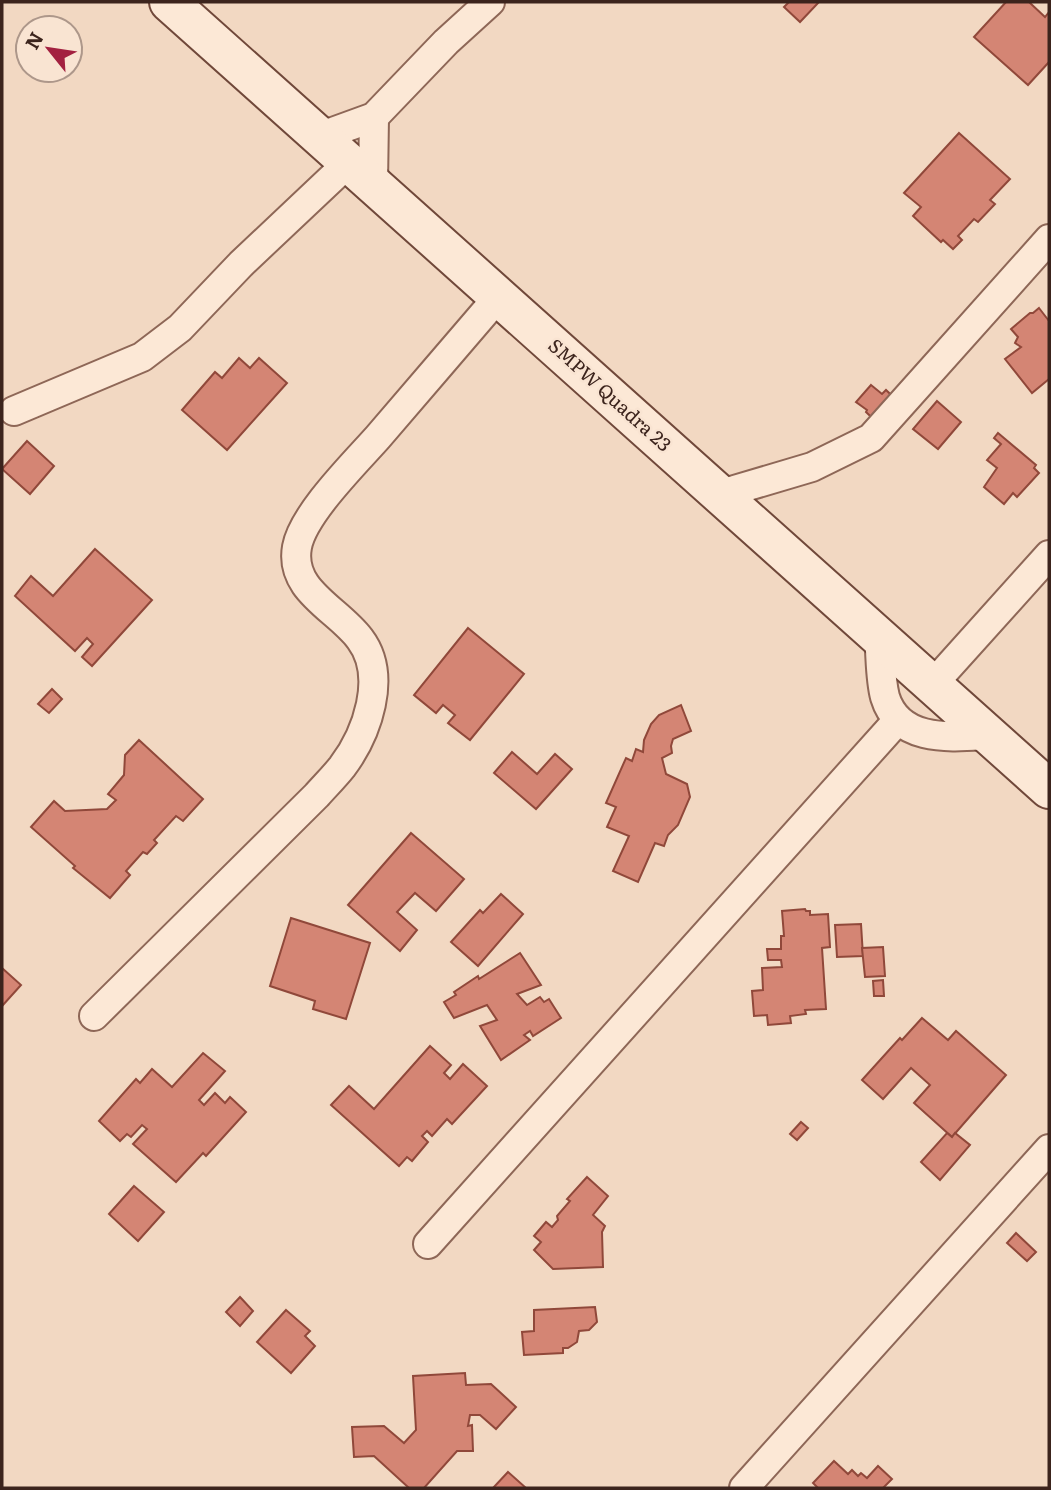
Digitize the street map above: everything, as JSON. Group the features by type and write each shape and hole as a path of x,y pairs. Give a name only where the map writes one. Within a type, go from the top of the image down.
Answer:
{"street":[{"path":"320,137 374,117 453,35 490,2"},
{"name":"SMPW Quadra 23","path":"171,3 1049,789"},
{"path":"14,411 142,357 180,328 242,264 360,174 374,117"},
{"path":"721,494 812,467 871,438 1049,239"},
{"path":"94,1016 317,795 342,767 361,737 370,708 373,682 370,662 361,639 313,595 298,573 298,543 326,497 499,296"},
{"path":"933,684 1049,555"},
{"path":"879,637 885,698 898,720 918,732 936,736 989,735"},
{"path":"428,1244 898,720"},
{"path":"744,1488 1049,1149"}],"building":[{"path":"789,2 819,2 800,22 784,7"},
{"path":"1006,2 1029,2 1045,17 1049,12 1049,62 1028,85 974,37"},
{"path":"959,133 1010,179 990,200 995,204 978,222 974,219 958,236 962,240 953,249 943,240 941,242 913,216 921,207 904,193"},
{"path":"1039,308 1049,321 1049,379 1032,393 1005,359 1021,347 1015,343 1018,337 1011,329"},
{"path":"239,358 250,368 259,358 287,383 227,450 182,410 215,372 222,378"},
{"path":"871,385 882,394 886,390 907,410 887,432 856,402"},
{"path":"937,401 961,422 938,449 913,429"},
{"path":"998,433 1036,465 1034,468 1039,473 1017,497 1013,493 1004,504 984,487 997,468 987,460 1001,444 994,438"},
{"path":"27,441 54,466 30,494 2,469"},
{"path":"95,549 152,600 92,666 82,657 93,644 87,638 75,651 15,596 31,576 53,596"},
{"path":"468,628 524,674 470,740 448,723 455,715 443,705 436,713 414,695"},
{"path":"52,689 62,699 49,713 38,704"},
{"path":"681,705 691,731 673,739 672,753 662,758 666,774 687,784 690,797 678,825 668,835 664,846 655,843 638,882 613,871 629,836 607,827 616,807 606,803 626,758 632,761 636,749 643,752 644,740 651,724 659,715"},
{"path":"139,740 203,799 183,821 176,816 154,840 157,843 147,854 143,852 126,871 130,875 110,898 73,868 75,866 31,827 54,801 65,811 107,809 116,800 108,794 124,775 125,755"},
{"path":"512,752 537,774 555,754 572,769 536,809 494,773"},
{"path":"411,833 464,879 436,911 415,893 397,912 417,930 400,951 348,905"},
{"path":"501,894 523,914 478,966 451,942 480,910 483,913"},
{"path":"782,911 810,911 810,915 828,914 830,947 822,948 826,1009 805,1010 806,1014 790,1016 791,1023 768,1025 767,1015 754,1016 752,991 763,990 762,968 782,967 781,960 768,960 767,949 781,949 781,936 784,936"},
{"path":"291,918 370,943 346,1019 313,1009 315,1001 270,986"},
{"path":"861,924 863,956 837,957 835,925"},
{"path":"883,947 885,976 865,977 862,948"},
{"path":"520,953 541,985 517,994 527,1005 540,997 544,1002 549,999 561,1018 533,1036 530,1031 524,1035 530,1040 501,1060 480,1026 497,1020 487,1005 454,1018 444,1002 478,976 479,979"},
{"path":"2,968 21,985 3,1005 2,1004"},
{"path":"883,980 884,996 874,996 873,981"},
{"path":"922,1018 948,1040 956,1031 1006,1075 952,1137 914,1103 930,1085 911,1068 883,1099 862,1080"},
{"path":"430,1046 451,1065 444,1073 450,1079 463,1064 487,1086 452,1124 447,1119 432,1136 427,1131 422,1136 428,1142 412,1161 407,1157 399,1166 331,1105 349,1086 374,1109"},
{"path":"203,1053 225,1071 199,1100 204,1105 215,1093 225,1103 230,1097 246,1112 206,1156 203,1153 176,1182 133,1144 147,1129 142,1125 131,1137 127,1134 120,1141 99,1121 136,1079 140,1083 152,1069 172,1087"},
{"path":"801,1122 808,1128 797,1140 790,1134"},
{"path":"947,1133 952,1137 955,1133 970,1145 940,1180 921,1162"},
{"path":"587,1177 608,1196 593,1215 605,1226 602,1232 603,1267 553,1269 534,1250 541,1242 534,1236 546,1222 552,1227 558,1220 557,1216 570,1201 567,1199"},
{"path":"134,1186 164,1212 138,1241 109,1214"},
{"path":"1016,1233 1036,1252 1027,1261 1007,1243"},
{"path":"240,1297 253,1311 240,1326 226,1312"},
{"path":"595,1307 597,1322 589,1330 579,1331 577,1342 563,1348 563,1353 524,1355 522,1332 534,1331 534,1310"},
{"path":"286,1310 310,1331 305,1336 315,1346 291,1373 257,1342"},
{"path":"465,1373 466,1385 491,1384 516,1407 496,1429 480,1415 470,1415 468,1426 472,1425 473,1451 457,1451 424,1488 409,1488 374,1456 354,1457 352,1427 384,1426 404,1443 416,1430 413,1376"},
{"path":"834,1461 848,1474 852,1470 858,1476 861,1473 867,1478 878,1466 892,1479 883,1488 818,1488 813,1483"},
{"path":"508,1472 526,1488 493,1488"}]}
